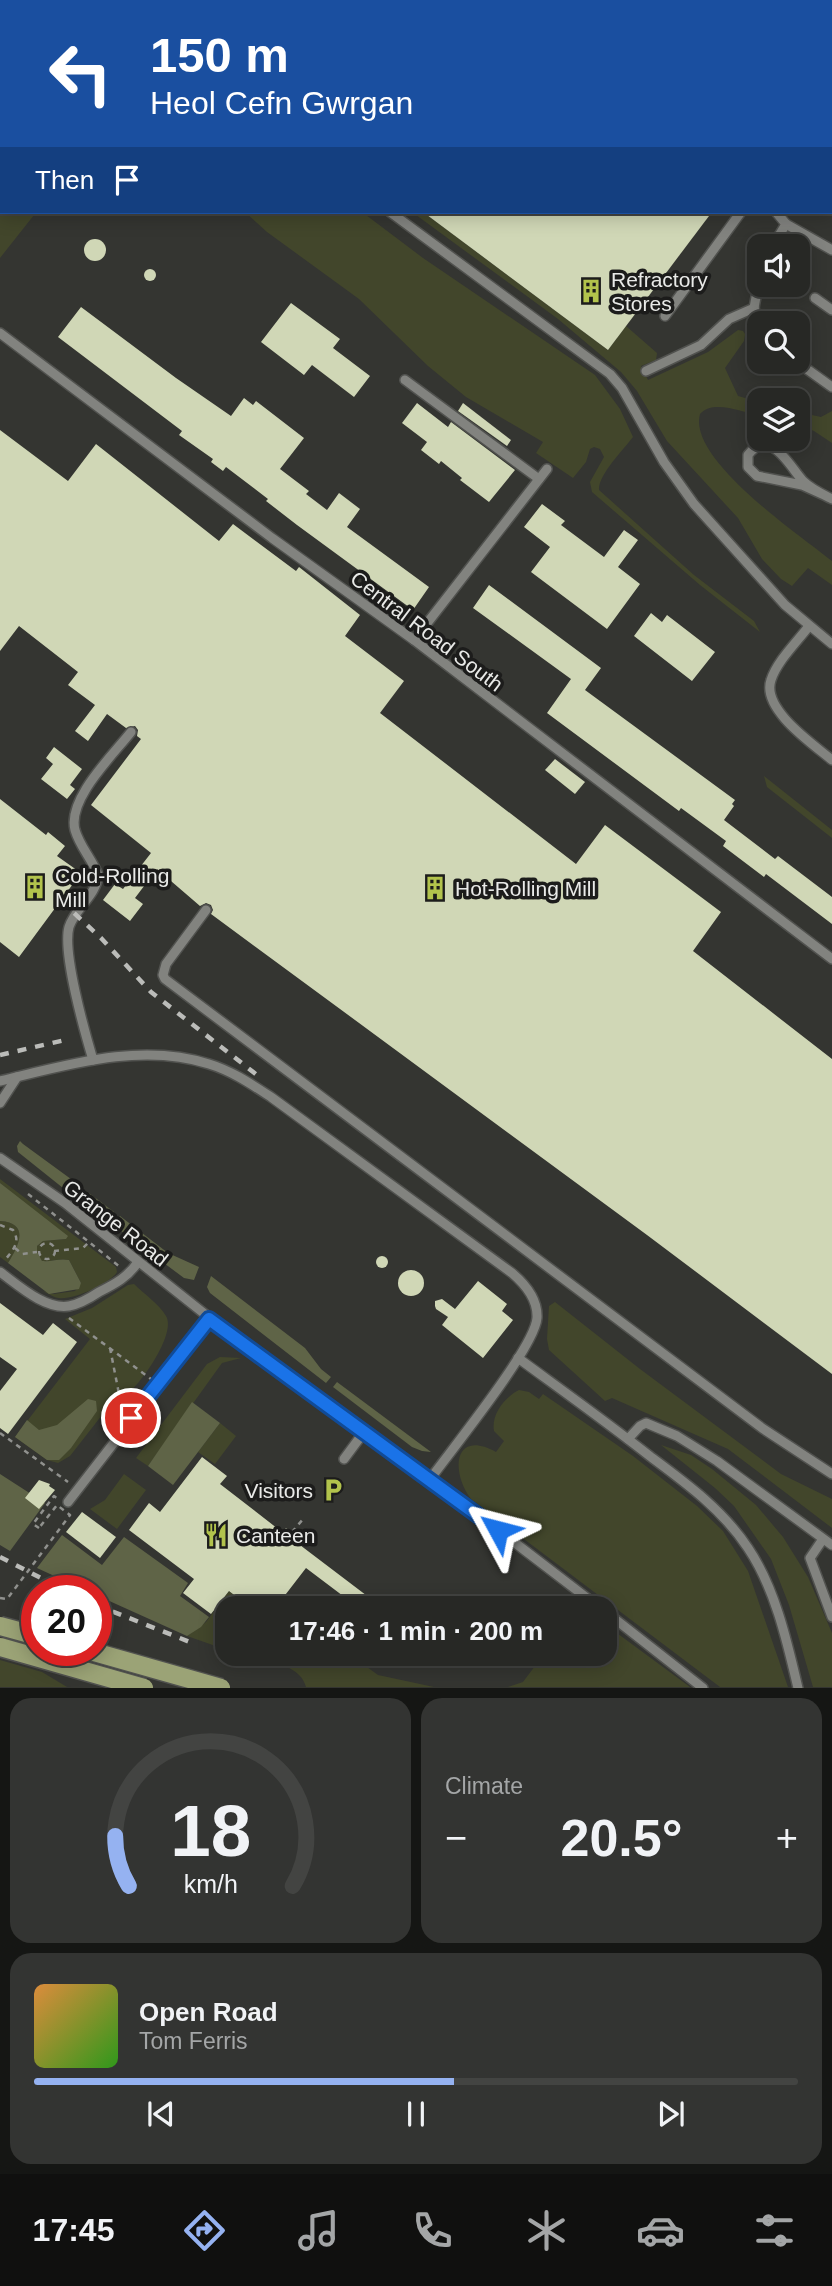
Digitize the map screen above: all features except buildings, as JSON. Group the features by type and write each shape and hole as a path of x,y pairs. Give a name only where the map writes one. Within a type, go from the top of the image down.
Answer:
{"main road":[{"path":"0,1626 21,1632"},
{"path":"0,1647 144,1688"},
{"path":"112,1657 221,1688"}],"lane":[{"path":"393,214 610,374 622,388 668,468 694,504 785,605 832,643"},
{"path":"664,316 738,214"},
{"path":"778,214 786,224 832,250"},
{"path":"780,234 786,224"},
{"path":"755,311 756,297"},
{"path":"816,298 832,310"},
{"path":"646,371 701,345 729,318 754,308"},
{"name":"Central Road South","path":"0,333 272,538 414,640 832,959"},
{"path":"810,371 832,387"},
{"path":"405,380 539,480"},
{"path":"757,447 776,449 803,482 828,497 802,485 757,476 748,467 748,455 757,447"},
{"path":"414,640 547,469"},
{"path":"809,626 777,668 771,681 770,695 784,718 832,760"},
{"path":"93,1060 68,952 68,934 73,917 98,879 95,867 76,832 74,817 81,797 131,732"},
{"path":"206,910 166,964 163,970 165,979 762,1428 832,1474"},
{"path":"0,1081 120,1056 153,1055 194,1060 229,1072 271,1097 521,1281 534,1302 537,1320 529,1341 431,1478"},
{"path":"0,1102 17,1077"},
{"name":"Grange Road","path":"0,1158 65,1203 209,1319 431,1478 584,1596"},
{"path":"0,1272 34,1296 62,1306 82,1301 120,1281 138,1262"},
{"path":"68,1502 209,1319"},
{"path":"518,1358 628,1439 726,1520 759,1567 773,1601 798,1688"},
{"path":"628,1439 646,1423 677,1436 717,1461 832,1545"},
{"path":"344,1459 364,1432"},
{"path":"823,1539 810,1558 831,1612"},
{"path":"617,1621 703,1688"}],"path":[{"path":"20,1187 129,1274"},
{"path":"0,1225 13,1230 17,1240 15,1248 5,1261"},
{"path":"54,1251 83,1248 89,1242"},
{"path":"46,1244 51,1245 54,1251 53,1256 48,1259 41,1257 39,1252 40,1247 46,1244"},
{"path":"15,1248 22,1254 39,1252"},
{"path":"62,1306 67,1316 158,1384"},
{"path":"110,1348 120,1399"},
{"path":"0,1433 78,1489"},
{"path":"0,1598 7,1599 69,1515 57,1505 39,1528 33,1524 54,1496 66,1505 68,1502"},
{"path":"292,1532 304,1518"}],"green space":[{"path":"0,214 34,215 0,258"},
{"path":"247,214 365,214 423,258 595,375 620,409 633,437 607,470 599,490 694,575 754,621 760,632 700,585 592,492 590,482 604,457 600,449 590,449 586,462 573,478 536,453 543,442 466,397 428,366 359,299 267,232"},
{"path":"415,214 426,214 608,350 626,326 657,353 656,360 641,366 648,380 708,352 738,330 743,331 744,341 725,368 738,396 747,399 747,413 712,407 700,414 701,432 711,452 728,474 773,515 832,561 832,585 808,568 792,586 781,579 762,559 738,518 667,441 637,391 621,372 558,319"},
{"path":"832,411 832,443 810,430 810,415 821,417"},
{"path":"764,776 832,830 832,838 767,787"},
{"path":"20,1141 75,1182 68,1188 63,1188 18,1152"},
{"path":"0,1179 116,1267 117,1272 113,1277 82,1294 65,1298 57,1298 43,1291 54,1294 75,1291 81,1283 69,1260 42,1261 37,1256 37,1246 43,1241 66,1239 0,1183"},
{"path":"0,1183 68,1236 66,1239 43,1241 37,1246 37,1252 42,1261 69,1260 81,1283 79,1289 49,1294 8,1263 18,1243 19,1231 16,1226 0,1221"},
{"path":"85,1190 114,1212 107,1220 78,1199"},
{"path":"120,1216 168,1253 199,1267 194,1280 184,1278 113,1225"},
{"path":"0,1221 16,1226 19,1231 18,1243 8,1263 0,1257"},
{"path":"211,1276 305,1348 321,1369 331,1377 326,1383 210,1293 207,1287"},
{"path":"134,1284 166,1316 168,1324 162,1347 138,1383 124,1397 113,1401 70,1456 58,1463 47,1460 15,1437 90,1339 65,1319 92,1308 128,1285"},
{"path":"555,1302 781,1474 832,1499 832,1528 728,1449 612,1398 605,1401 549,1350 549,1306"},
{"path":"220,1357 241,1358 222,1363 148,1466 136,1458 207,1364"},
{"path":"337,1382 431,1452 412,1447 333,1387"},
{"path":"519,1390 529,1392 539,1399 543,1394 633,1456 697,1506 723,1531 748,1571 788,1687 720,1687 617,1609 617,1596 599,1596 471,1499 460,1477 460,1456 464,1449 471,1446 482,1446 496,1452 504,1441 494,1431 495,1418 509,1397"},
{"path":"88,1399 96,1401 97,1411 71,1448 59,1460 47,1460 15,1437 27,1420 39,1430 57,1425"},
{"path":"192,1402 220,1423 173,1485 148,1466"},
{"path":"220,1423 236,1436 215,1464 198,1452"},
{"path":"661,1445 691,1455 712,1469 756,1505 783,1537 808,1577 832,1633 832,1687 813,1687 789,1605 771,1559 734,1506"},
{"path":"0,1474 45,1503 10,1551 0,1545"},
{"path":"124,1474 146,1490 117,1529 90,1509 105,1500"},
{"path":"62,1535 102,1565 124,1537 188,1583 180,1596 209,1617 201,1627 187,1636 112,1602 112,1575 52,1575 37,1568"},
{"path":"215,1610 215,1646 187,1636 206,1622"},
{"path":"617,1633 690,1687 508,1687 523,1682 535,1666 617,1666"},
{"path":"0,1660 42,1672 67,1687 0,1687"},
{"path":"285,1666 366,1666 378,1675 434,1687 306,1687 296,1672"}],"railway":[{"path":"61,901 101,938 151,992 257,1075"},
{"path":"0,1055 65,1040"},
{"path":"0,1557 35,1575"},
{"path":"112,1611 195,1644"}],"place":[{"name":"Refractory Stores","path":"591,291"},
{"name":"Cold-Rolling Mill","path":"35,887"},
{"name":"Hot-Rolling Mill","path":"435,888"},
{"name":"Visitors","path":"333,1490"},
{"name":"Canteen","path":"216,1535"}],"route":[{"path":"131,1418 209,1319 431,1478 498,1530"}]}
